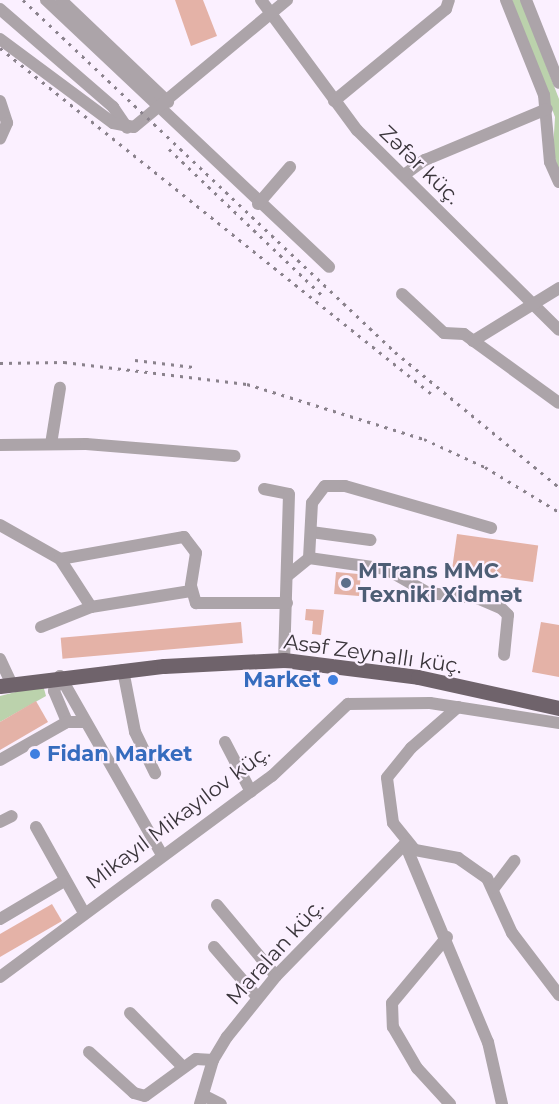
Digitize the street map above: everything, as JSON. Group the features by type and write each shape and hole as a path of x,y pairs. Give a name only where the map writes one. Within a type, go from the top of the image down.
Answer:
{"main road":[{"name":"Asəf Zeynallı küç.","path":"6,685 60,676 123,670 284,660 409,676 559,708"}],"street":[{"path":"46,0 258,204 329,267"},
{"path":"61,0 159,109"},
{"name":"Zəfər küç.","path":"261,0 334,101 530,304 559,330"},
{"path":"0,39 113,123 128,128 159,109 287,0"},
{"path":"334,101 446,9 449,0"},
{"path":"506,0 547,109 550,162 559,182"},
{"path":"526,0 559,83"},
{"path":"0,9 113,107 128,128"},
{"path":"0,101 7,123 0,139"},
{"path":"404,175 425,160 547,109"},
{"path":"258,204 290,167"},
{"path":"473,341 559,288"},
{"path":"402,294 444,333 464,334 559,403"},
{"path":"51,444 60,388"},
{"path":"0,445 51,444 236,456"},
{"path":"287,576 309,558 315,496 333,485 491,528"},
{"path":"264,489 289,494 284,660"},
{"path":"0,525 60,559 91,607"},
{"path":"311,532 370,540"},
{"path":"60,559 184,537 196,553 191,591 196,603 203,605 287,603"},
{"path":"309,558 386,569 428,593 477,598 501,608 508,615 504,655"},
{"path":"41,627 91,607 191,591"},
{"path":"0,659 6,685"},
{"path":"123,670 135,732 155,773"},
{"path":"60,676 54,692 67,722"},
{"path":"60,676 162,855"},
{"name":"Mikayıl Mikayılov küç.","path":"0,977 162,855 251,792 348,704 382,700 458,707 559,723"},
{"path":"458,707 411,748 387,778 387,804 447,937 488,1042 502,1104"},
{"path":"0,760 67,722 85,722"},
{"path":"225,742 251,792"},
{"path":"0,822 12,816"},
{"path":"36,827 64,881 84,913"},
{"path":"405,844 468,863 494,888 512,933 559,995"},
{"name":"Maralan küç.","path":"202,1100 213,1060 258,998 276,976 405,844"},
{"path":"494,888 514,861"},
{"path":"0,919 64,881"},
{"path":"217,905 276,976"},
{"path":"447,937 392,1003 393,1027 417,1068 450,1104"},
{"path":"214,947 258,998"},
{"path":"130,1013 183,1067"},
{"path":"89,1052 139,1095 152,1094 183,1067 204,1056 213,1060"},
{"path":"202,1100 221,1104"}],"green space":[{"path":"512,0 521,0 559,99 559,172 553,150 555,117"},
{"path":"43,685 46,696 0,722 0,696"}],"building":[{"path":"175,0 203,0 217,36 191,46"},
{"path":"457,534 538,545 533,582 452,571"},
{"path":"336,572 361,574 359,596 334,594"},
{"path":"306,609 324,610 321,635 312,634 313,621 305,620"},
{"path":"241,622 243,643 63,659 61,638"},
{"path":"541,622 559,625 559,677 532,672"},
{"path":"36,701 48,722 0,750 0,722"},
{"path":"52,904 62,921 0,957 0,934"}],"railway":[{"path":"23,0 395,352 559,487"},
{"path":"0,48 433,395"},
{"path":"169,149 323,296"},
{"path":"135,360 194,367"},
{"path":"0,363 64,362 247,384 424,439 485,467 559,512"}],"place":[{"name":"MTrans MMC Texniki Xidmət","path":"346,583"},
{"name":"Market","path":"333,680"},
{"name":"Fidan Market","path":"35,754"}]}
